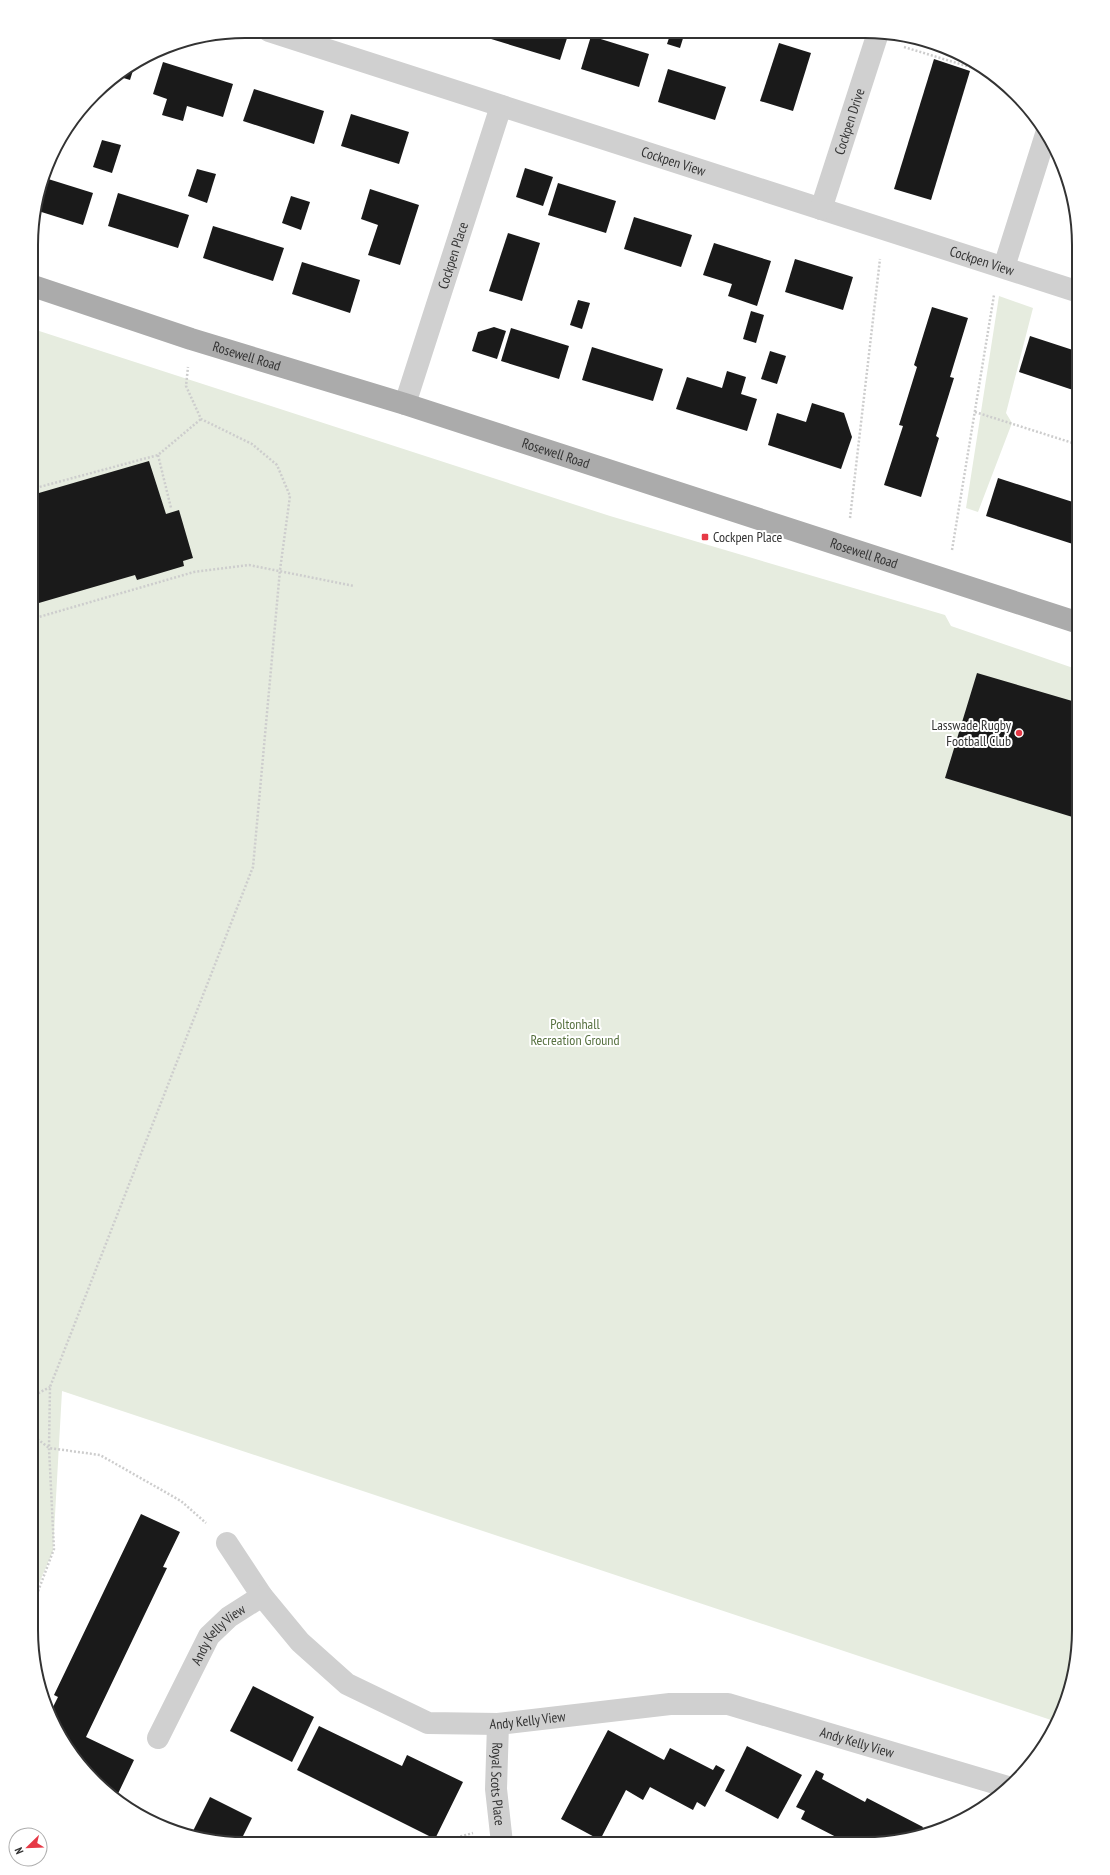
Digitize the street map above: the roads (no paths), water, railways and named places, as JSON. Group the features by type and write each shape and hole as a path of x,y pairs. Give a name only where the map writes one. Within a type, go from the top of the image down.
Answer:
{"main road":[{"name":"Rosewell Road","path":"38,288 191,339 405,404 846,548 1072,620"}],"street":[{"name":"Cockpen View","path":"291,38 1072,290"},
{"name":"Cockpen Drive","path":"821,209 876,38"},
{"name":"Cockpen Place","path":"405,404 501,106"},
{"path":"1004,267 1044,141"},
{"path":"228,1542 262,1596"},
{"name":"Andy Kelly View","path":"158,1738 209,1636 229,1617 262,1596 300,1642 347,1684 428,1723 498,1724 670,1704 728,1704 996,1790"},
{"name":"Royal Scots Place","path":"498,1724 496,1789 501,1837"}],"place":[{"name":"Cockpen Place","path":"705,537"},
{"name":"Lasswade Rugby Football Club","path":"1019,733"}],"park label":[{"name":"Poltonhall Recreation Ground","path":"575,1032"}]}
